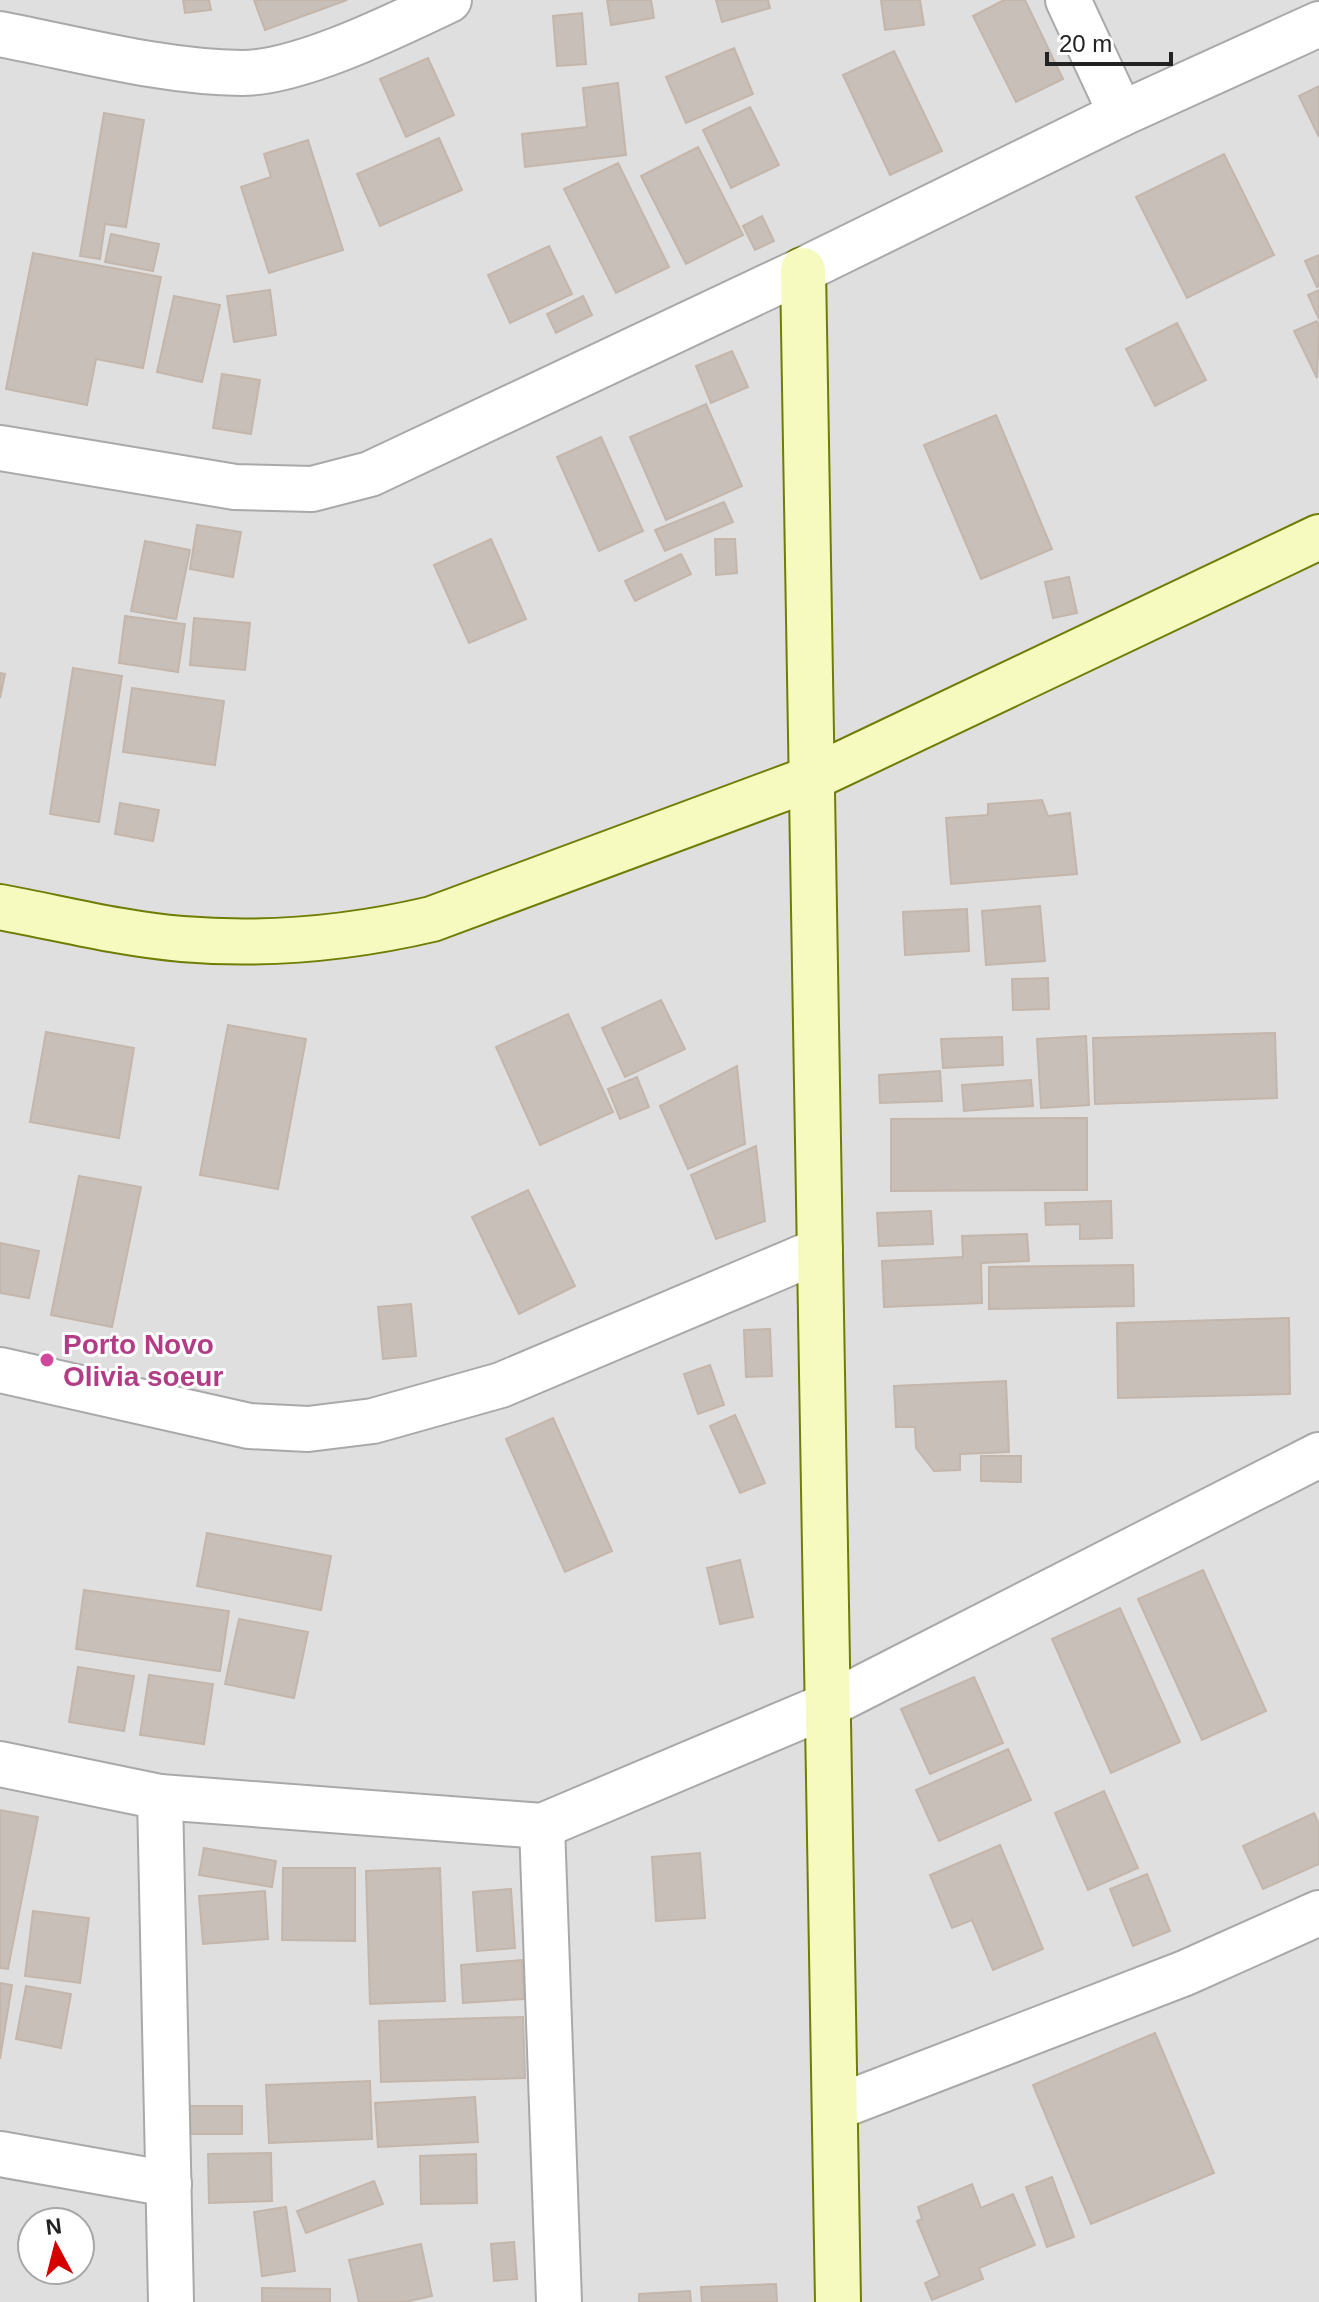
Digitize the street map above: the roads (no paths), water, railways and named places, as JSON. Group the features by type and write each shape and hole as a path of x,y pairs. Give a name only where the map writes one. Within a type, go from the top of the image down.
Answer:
{"street":[{"path":"0,34 167,65 245,73 310,59 449,0"},
{"path":"1068,0 1121,114"},
{"path":"0,448 235,487 312,489 370,474 803,270 1121,114 1319,24"},
{"path":"803,270 838,2302"},
{"path":"0,907 181,939 269,941 368,934 432,919 812,778 1319,537"},
{"path":"0,1370 249,1426 308,1429 373,1421 501,1385 820,1250"},
{"path":"0,1764 160,1797 542,1826 828,1705 1319,1455"},
{"path":"160,1797 171,2302"},
{"path":"542,1826 559,2302"},
{"path":"835,2108 1185,1973 1319,1913"},
{"path":"0,2154 169,2184"}],"place":[{"name":"Porto Novo Olivia soeur","path":"47,1360"}]}
